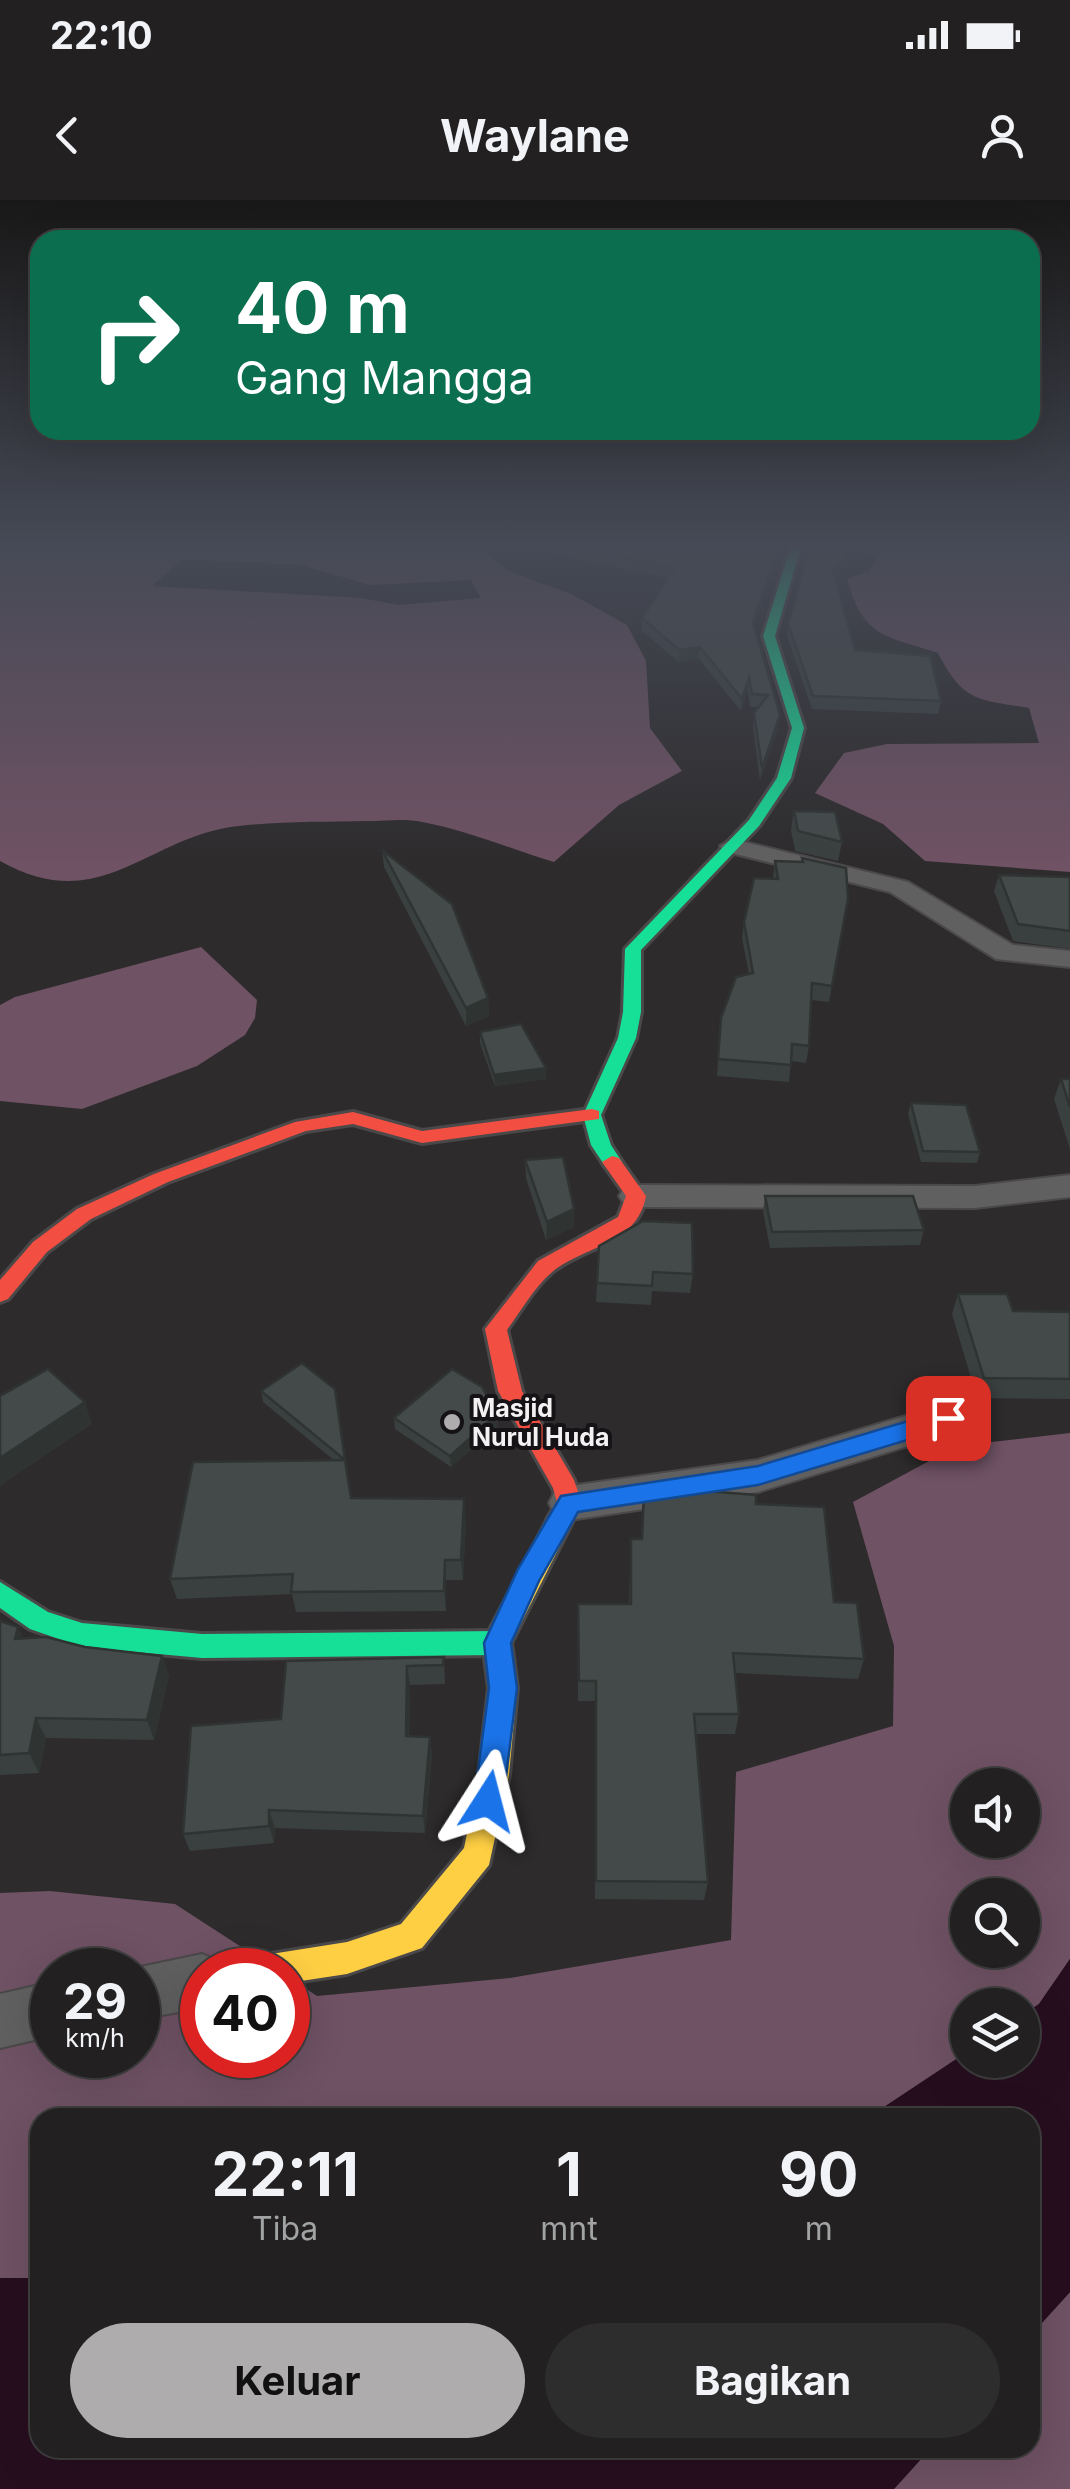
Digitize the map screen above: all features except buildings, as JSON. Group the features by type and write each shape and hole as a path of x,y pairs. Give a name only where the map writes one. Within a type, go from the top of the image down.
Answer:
{"street":[{"path":"310,1964 347,1958 411,1937 478,1855 494,1775 503,1688 498,1643 528,1577 570,1503 564,1476 533,1434 508,1387 496,1329 517,1306 535,1275 557,1258 624,1226 636,1208 636,1196 601,1145 592,1115 616,1068 632,1015 629,960 633,948 754,824 784,778 798,728 773,650"},
{"path":"732,846 899,888 1006,953 1070,959"},
{"path":"0,1294 40,1246 80,1218 183,1168 312,1123 365,1119 384,1123 401,1134 422,1137 592,1115"},
{"path":"636,1196 975,1197 1070,1186"},
{"path":"570,1503 758,1476 948,1418"},
{"path":"0,1594 39,1621 99,1637 202,1646 498,1643"},
{"path":"0,2021 30,2014"}],"shaded area":[{"path":"0,650 640,650 646,661 650,728 682,771 619,805 554,862 416,821 287,822 206,833 96,878 67,881 36,876 0,861"},
{"path":"928,650 1070,650 1070,872 925,861 883,824 815,793 844,753 887,744 1039,743 1029,708 974,696 956,681 938,653"},
{"path":"201,947 257,1000 255,1018 245,1035 197,1066 82,1109 0,1101 0,1005 15,997"},
{"path":"1070,1433 1070,1959 1040,2003 1040,1988 950,1988 950,2063 883,2108 30,2108 30,2278 0,2278 0,1893 50,1891 175,1904 243,1948 180,1948 180,2078 310,2078 310,1991 317,1996 510,1978 731,1940 736,1772 893,1726 894,1646 853,1502 957,1446"},
{"path":"1070,1959 1070,2292 1040,2325 1040,2108 883,2108 950,2063 950,2078 1040,2078 1040,2003"},
{"path":"0,2278 30,2278 30,2458 922,2458 894,2489 0,2489"},
{"path":"1070,2292 1070,2489 894,2489 922,2458 1040,2458 1040,2325"}],"traffic: fast":[{"path":"612,1162 601,1145 592,1115 627,1038 632,1012 633,949 754,823 784,778 798,728 773,650"},
{"path":"0,1593 39,1621 82,1635 202,1646 497,1643"}],"traffic: slow":[{"path":"310,1964 347,1958 411,1937 478,1855 494,1775 503,1688 497,1643 560,1520"}],"traffic: jam":[{"path":"0,1294 40,1247 84,1214 161,1178 302,1126 353,1118 422,1137 592,1115"},
{"path":"560,1520 570,1503 565,1487 510,1391 496,1329 546,1266 626,1222 636,1196 612,1162"}],"place":[{"name":"Masjid Nurul Huda","path":"452,1422"}],"route":[{"path":"488,1801 503,1688 498,1643 528,1577 570,1503 758,1476 948,1418"}]}
